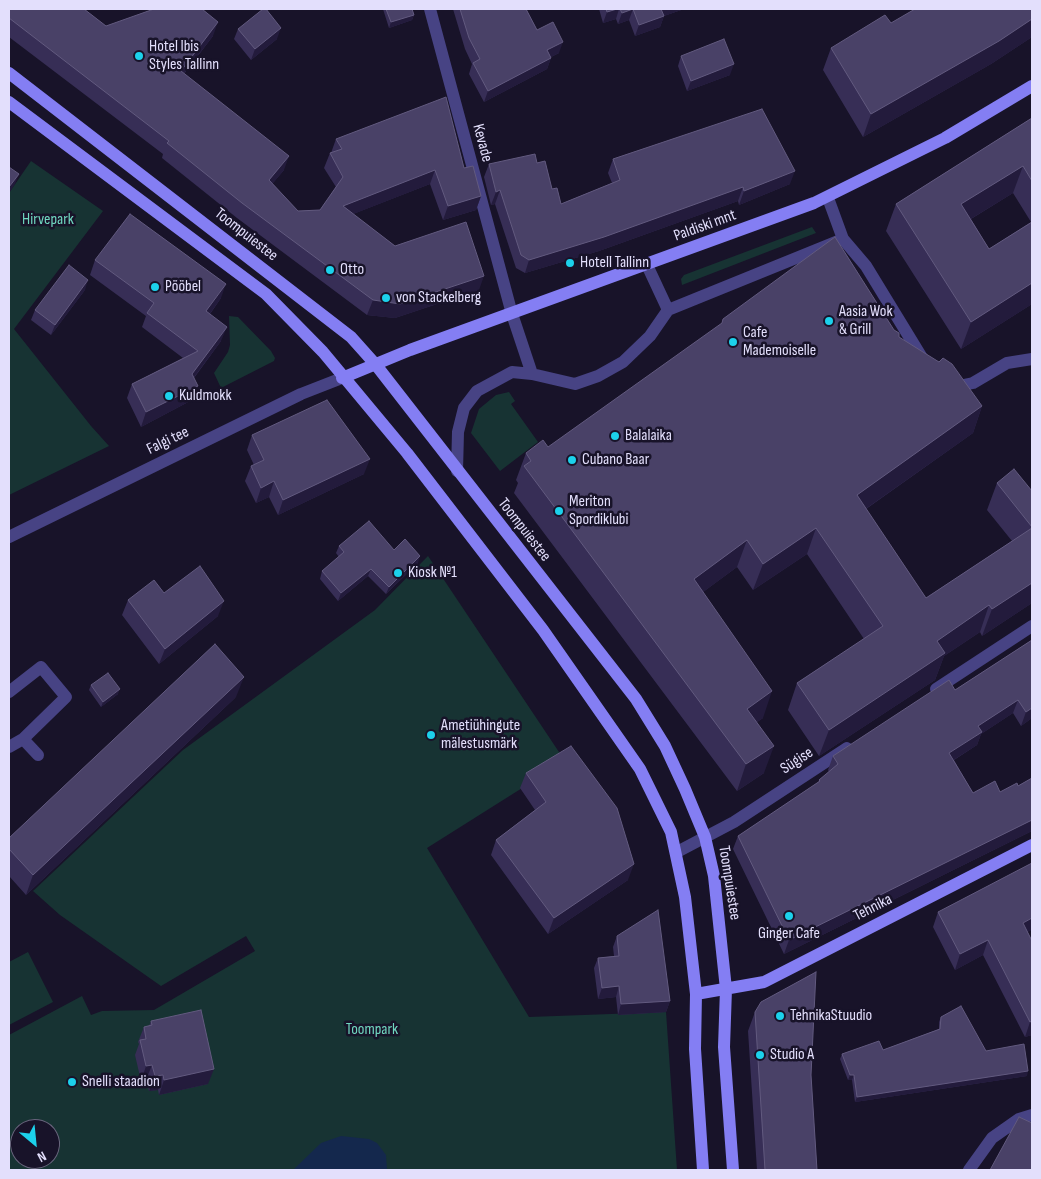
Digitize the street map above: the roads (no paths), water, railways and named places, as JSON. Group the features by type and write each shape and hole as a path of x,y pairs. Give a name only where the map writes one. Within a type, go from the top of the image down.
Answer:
{"main road":[{"name":"Toompuiestee","path":"9,73 351,337 376,365 636,699 665,746 705,837 714,876 726,989 724,1047 733,1170"},
{"name":"Paldiski mnt","path":"342,378 410,350 828,198 945,138 1032,86"},
{"path":"9,102 266,294 323,352 342,378 407,453 544,630 616,731 640,769 671,832 686,897 696,994 695,1048 703,1170"},
{"name":"Tehnika","path":"696,994 764,982 1032,845"}],"street":[{"name":"Kevade","path":"430,9 512,314 532,374"},
{"path":"828,198 843,239 866,266 934,373 943,384 959,386 973,383 1007,363 1032,359"},
{"path":"457,471 458,432 464,408 477,391 512,372 532,374 575,384 598,376 623,362 650,336 668,310 843,239"},
{"path":"647,265 668,310"},
{"name":"Falgi tee","path":"9,537 301,394 342,378"},
{"path":"928,695 1032,626"},
{"path":"9,692 41,667 66,697 23,739 9,747"},
{"path":"23,739 38,755"},
{"name":"Sügise","path":"677,852 734,822 855,743"},
{"path":"969,1170 992,1138 1018,1119 1032,1115"}],"water":[{"path":"341,1136 369,1139 377,1143 386,1155 387,1170 293,1170 321,1143"}],"place":[{"name":"Hotel Ibis Styles Tallinn","path":"139,56"},
{"name":"Hotell Tallinn","path":"570,263"},
{"name":"Otto","path":"330,270"},
{"name":"Pööbel","path":"155,287"},
{"name":"von Stackelberg","path":"386,298"},
{"name":"Aasia Wok & Grill","path":"829,321"},
{"name":"Cafe Mademoiselle","path":"733,342"},
{"name":"Kuldmokk","path":"169,396"},
{"name":"Balalaika","path":"615,436"},
{"name":"Cubano Baar","path":"572,460"},
{"name":"Meriton Spordiklubi","path":"559,511"},
{"name":"Kiosk №1","path":"398,573"},
{"name":"Ametiühingute mälestusmärk","path":"431,735"},
{"name":"Ginger Cafe","path":"789,916"},
{"name":"TehnikaStuudio","path":"780,1016"},
{"name":"Studio A","path":"760,1055"},
{"name":"Snelli staadion","path":"72,1082"}],"park label":[{"name":"Hirvepark","path":"48,220"},
{"name":"Toompark","path":"372,1030"}]}
